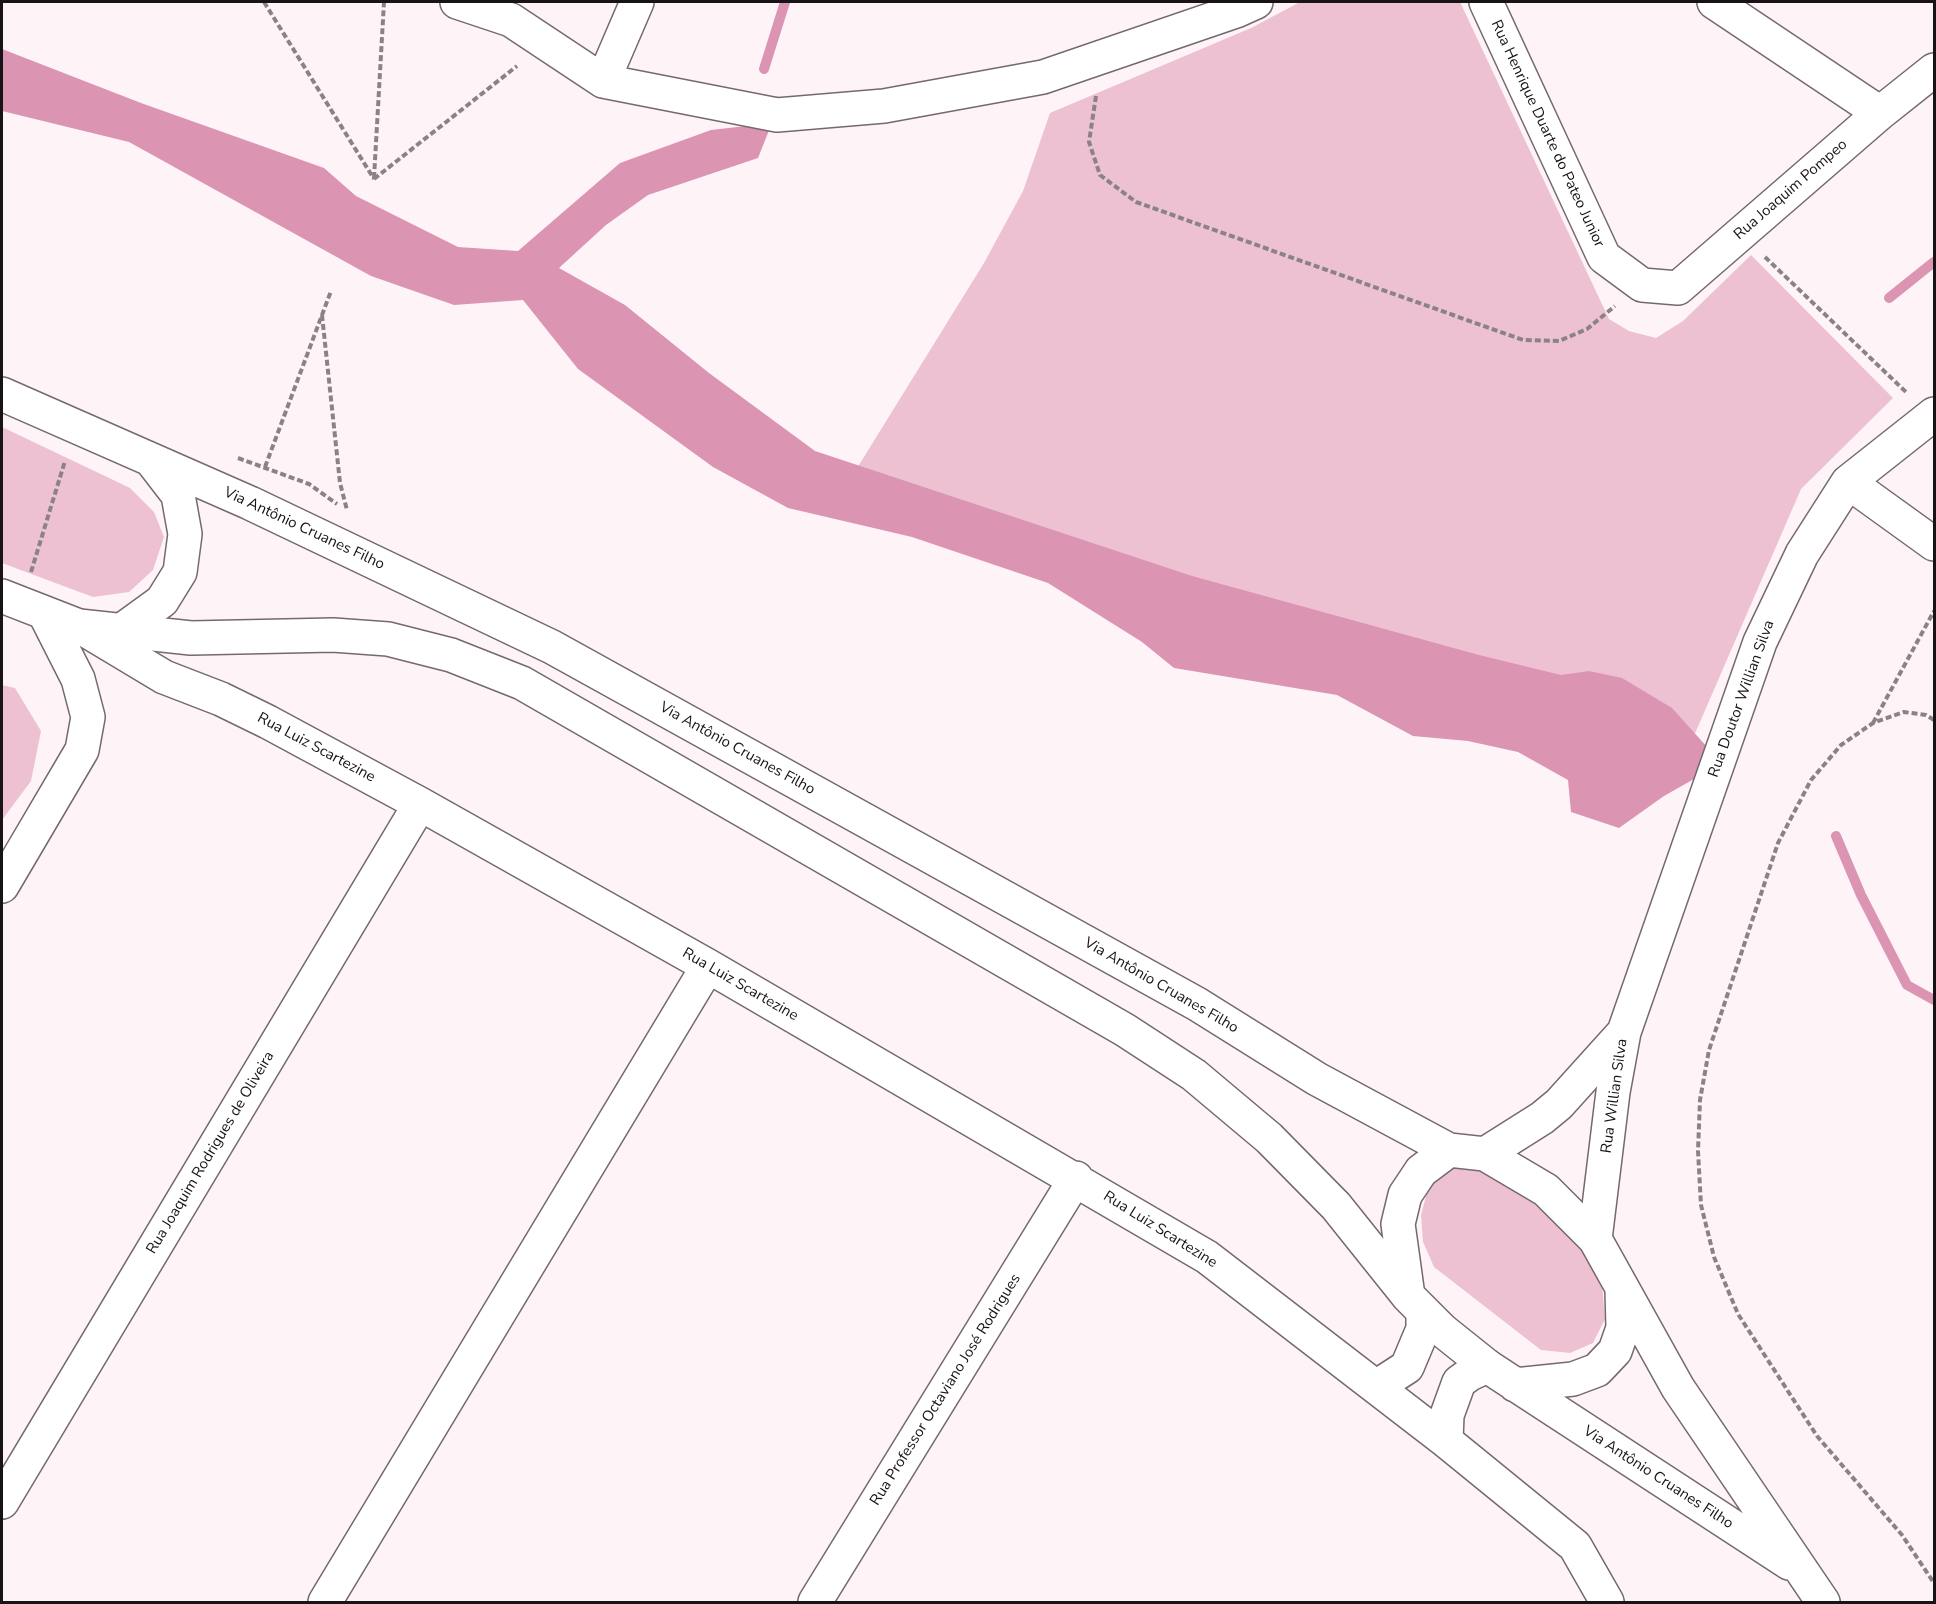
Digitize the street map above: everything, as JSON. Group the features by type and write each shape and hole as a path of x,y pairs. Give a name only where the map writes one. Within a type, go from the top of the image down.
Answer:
{"street":[{"path":"457,2 511,20 603,81 777,115 884,106 1043,77 1236,11 1256,2"},
{"path":"603,81 637,2"},
{"name":"Rua Henrique Duarte do Pateo Junior","path":"1486,2 1604,257 1642,285"},
{"path":"1714,2 1880,113"},
{"name":"Rua Joaquim Pompeo","path":"1642,285 1678,288 1880,113 1935,70"},
{"name":"Via Antônio Cruanes Filho","path":"2,394 260,508 552,647 1197,1004 1317,1079 1449,1150"},
{"name":"Rua Doutor Willian Silva","path":"1624,1032 1760,642 1802,554 1848,482 1935,414"},
{"path":"122,630 162,601 180,572 185,534 178,495 152,460"},
{"path":"1848,482 1935,544"},
{"path":"2,596 79,626 191,638 333,636 388,639 451,655 522,683 1125,1030 1194,1075 1269,1138 1336,1206 1415,1304"},
{"path":"2,886 82,750 88,717 78,679 45,614"},
{"name":"Rua Luiz Scartezine","path":"79,626 164,677 221,699 268,722 420,804 708,966 1076,1178 1207,1257 1446,1440 1575,1546 1607,1602"},
{"name":"Rua Joaquim Rodrigues de Oliveira","path":"2,1502 420,804"},
{"path":"325,1602 708,966"},
{"name":"Rua Willian Silva","path":"1485,1154 1542,1118 1559,1104 1624,1032"},
{"name":"Rua Willian Silva","path":"1595,1239 1613,1092 1624,1032"},
{"path":"1376,1387 1393,1378 1407,1366 1418,1348 1424,1329 1415,1304 1398,1224 1405,1195 1421,1171 1449,1150 1485,1154"},
{"name":"Via Antônio Cruanes Filho","path":"1485,1154 1546,1190 1595,1239 1678,1388 1823,1602"},
{"name":"Rua Professor Octaviano José Rodrigues","path":"815,1602 1076,1178"},
{"path":"1515,1385 1573,1379 1597,1370 1615,1351 1623,1328 1622,1288"},
{"name":"Via Antônio Cruanes Filho","path":"1415,1304 1487,1366 1801,1571"},
{"path":"1446,1440 1447,1415 1460,1382 1487,1366"}],"path":[{"path":"264,2 374,179"},
{"path":"374,179 384,2"},
{"path":"374,179 544,44"},
{"path":"1101,58 1089,142 1100,175 1136,202 1523,340 1559,341 1587,329 1642,285"},
{"path":"1764,256 1901,388"},
{"path":"265,467 331,291"},
{"path":"322,315 340,483 347,511"},
{"path":"30,576 65,461"},
{"path":"1873,723 1935,611"},
{"path":"1935,720 1926,715 1904,712 1873,723 1841,745 1811,780 1778,843 1709,1050 1700,1100 1698,1151 1701,1205 1714,1257 1734,1305 1770,1368 1817,1436 1902,1535 1935,1582"}],"shaded area":[{"path":"1300,2 1460,2 1609,319 1629,331 1656,338 1683,321 1751,255 1893,398 1801,489 1690,745 854,473 984,263 1023,191 1050,113 1251,28"},
{"path":"2,49 141,103 324,168 356,196 458,247 518,251 620,163 711,130 772,123 758,158 648,195 606,225 559,268 625,305 709,373 815,451 1192,576 1479,655 1561,675 1589,671 1622,678 1672,708 1708,748 1694,779 1664,796 1619,828 1571,812 1568,780 1518,752 1468,741 1413,736 1337,695 1174,668 1142,642 1048,583 912,537 788,508 713,467 578,369 523,300 454,305 371,276 129,142 2,111"},
{"path":"2,427 130,488 154,512 164,537 153,570 129,592 93,597 2,563"},
{"path":"2,685 15,688 41,731 31,781 2,820"},
{"path":"1474,1163 1543,1207 1582,1245 1602,1284 1605,1319 1593,1343 1570,1353 1541,1350 1434,1267 1423,1242 1421,1215 1429,1185 1448,1166"}],"waterway":[{"path":"764,69 785,2"},
{"path":"1889,298 1934,262"},
{"path":"1836,836 1861,895 1907,985 1934,1000"}]}
